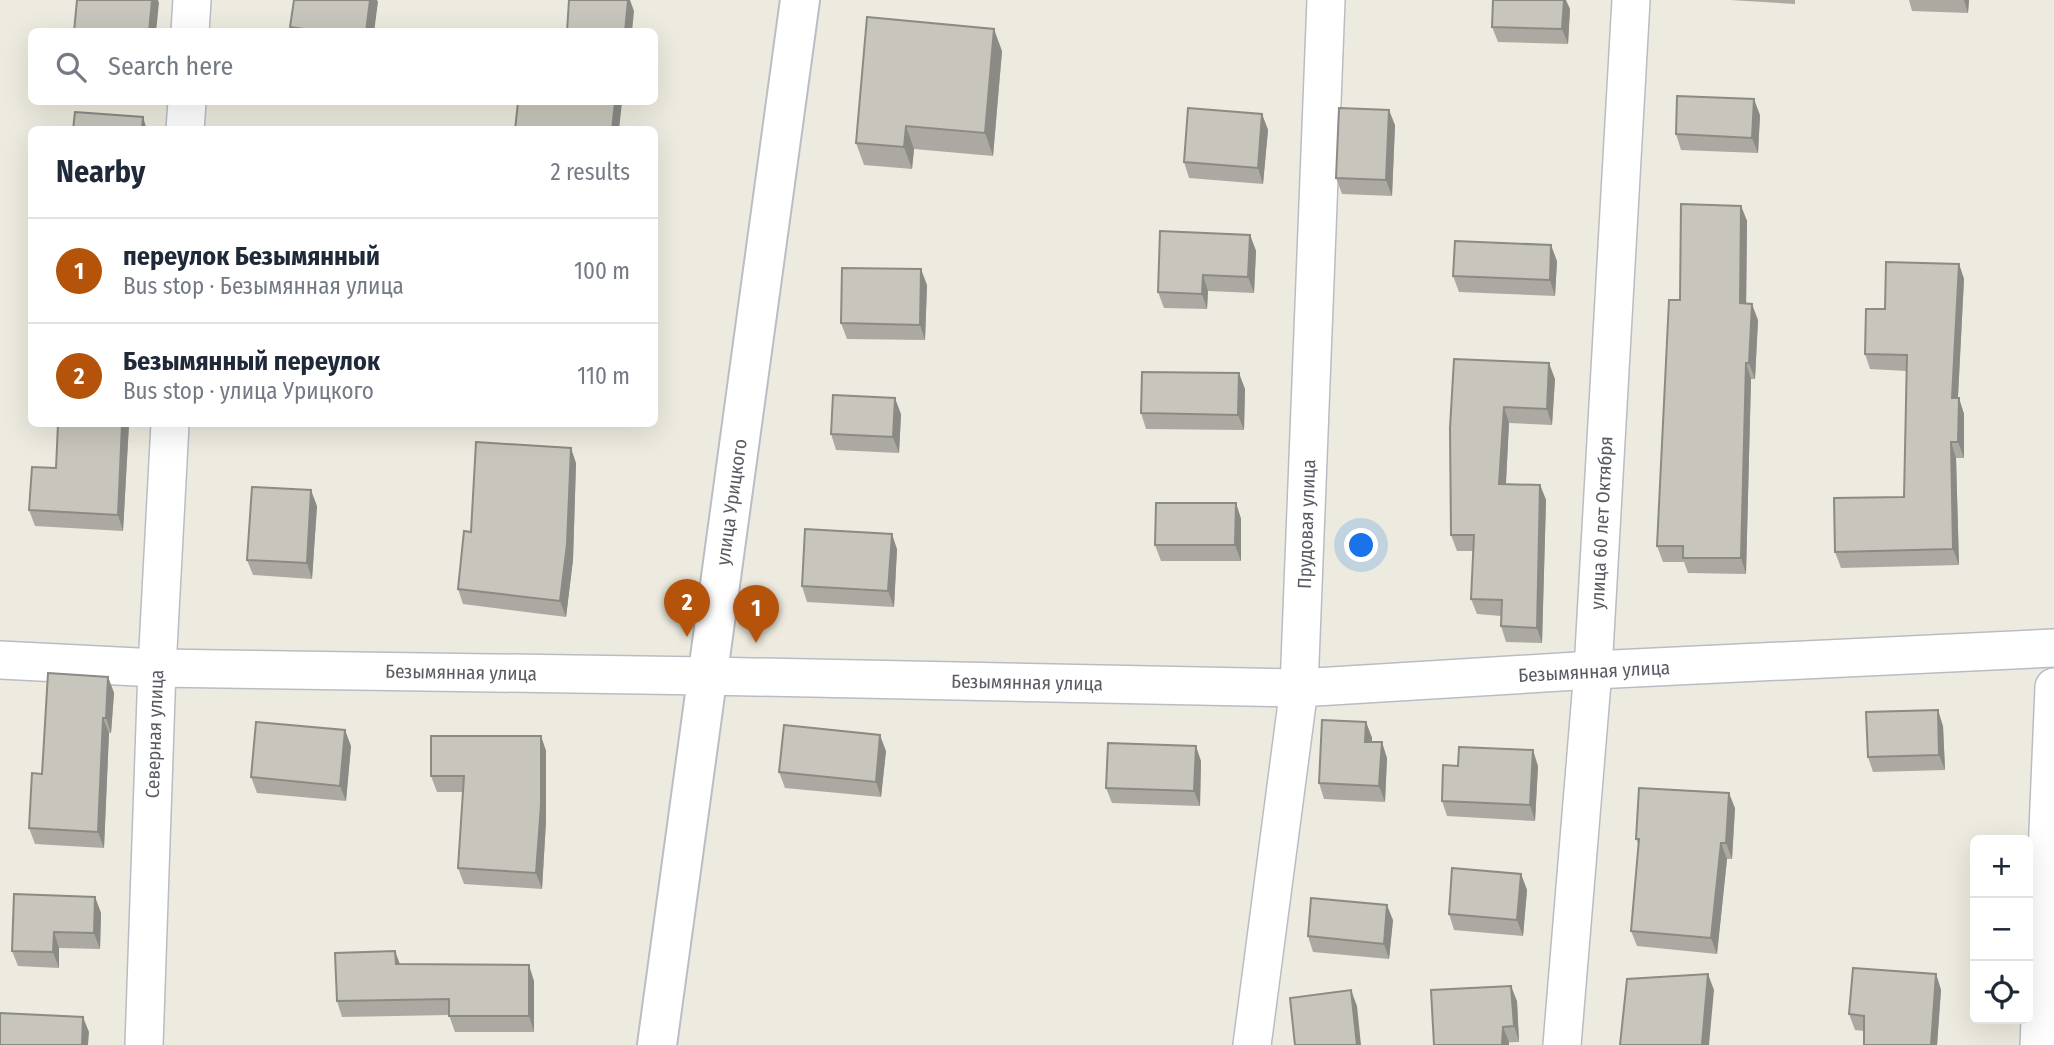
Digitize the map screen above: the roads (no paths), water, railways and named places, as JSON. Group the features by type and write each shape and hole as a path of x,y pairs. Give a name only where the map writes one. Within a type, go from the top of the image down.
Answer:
{"street":[{"path":"190,28 192,0"},
{"name":"улица Урицкого","path":"657,1045 800,0"},
{"name":"Прудовая улица","path":"1252,1045 1299,688 1326,0"},
{"name":"улица 60 лет Октября","path":"1562,1045 1593,670 1631,0"},
{"path":"185,126 187,105"},
{"name":"Северная улица","path":"144,1045 157,668 170,427"},
{"name":"Безымянная улица","path":"0,660 157,668 1299,688 1593,670 2054,648"},
{"path":"2039,1045 2054,687"}],"place":[{"name":"Безымянный переулок","path":"687,637"},
{"name":"переулок Безымянный","path":"756,643"}]}
